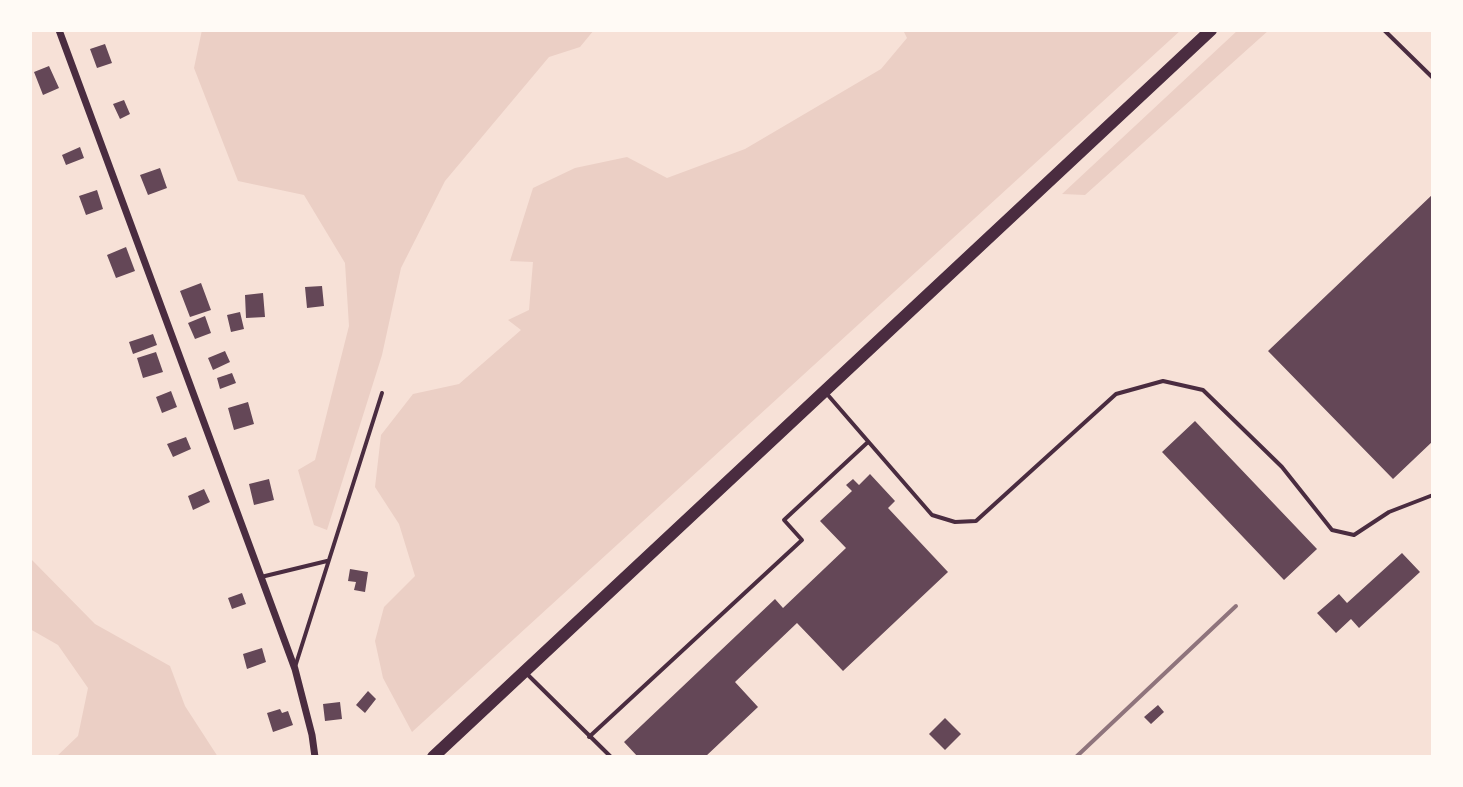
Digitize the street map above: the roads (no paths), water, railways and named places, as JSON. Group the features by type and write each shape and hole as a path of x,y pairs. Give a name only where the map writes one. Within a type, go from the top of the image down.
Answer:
{"main road":[{"path":"433,757 1211,30"}],"street":[{"path":"59,30 295,669 315,757"}],"lane":[{"path":"1384,30 1433,78"},
{"path":"825,392 932,515 955,522 976,521 1116,394 1163,381 1203,390 1282,467 1332,530 1354,535 1389,512 1433,495"},
{"path":"295,669 382,393"},
{"path":"589,737 802,540 784,520 868,442"},
{"path":"261,577 327,561"},
{"path":"524,672 611,757"}],"railway":[{"path":"1076,757 1236,606"}]}
